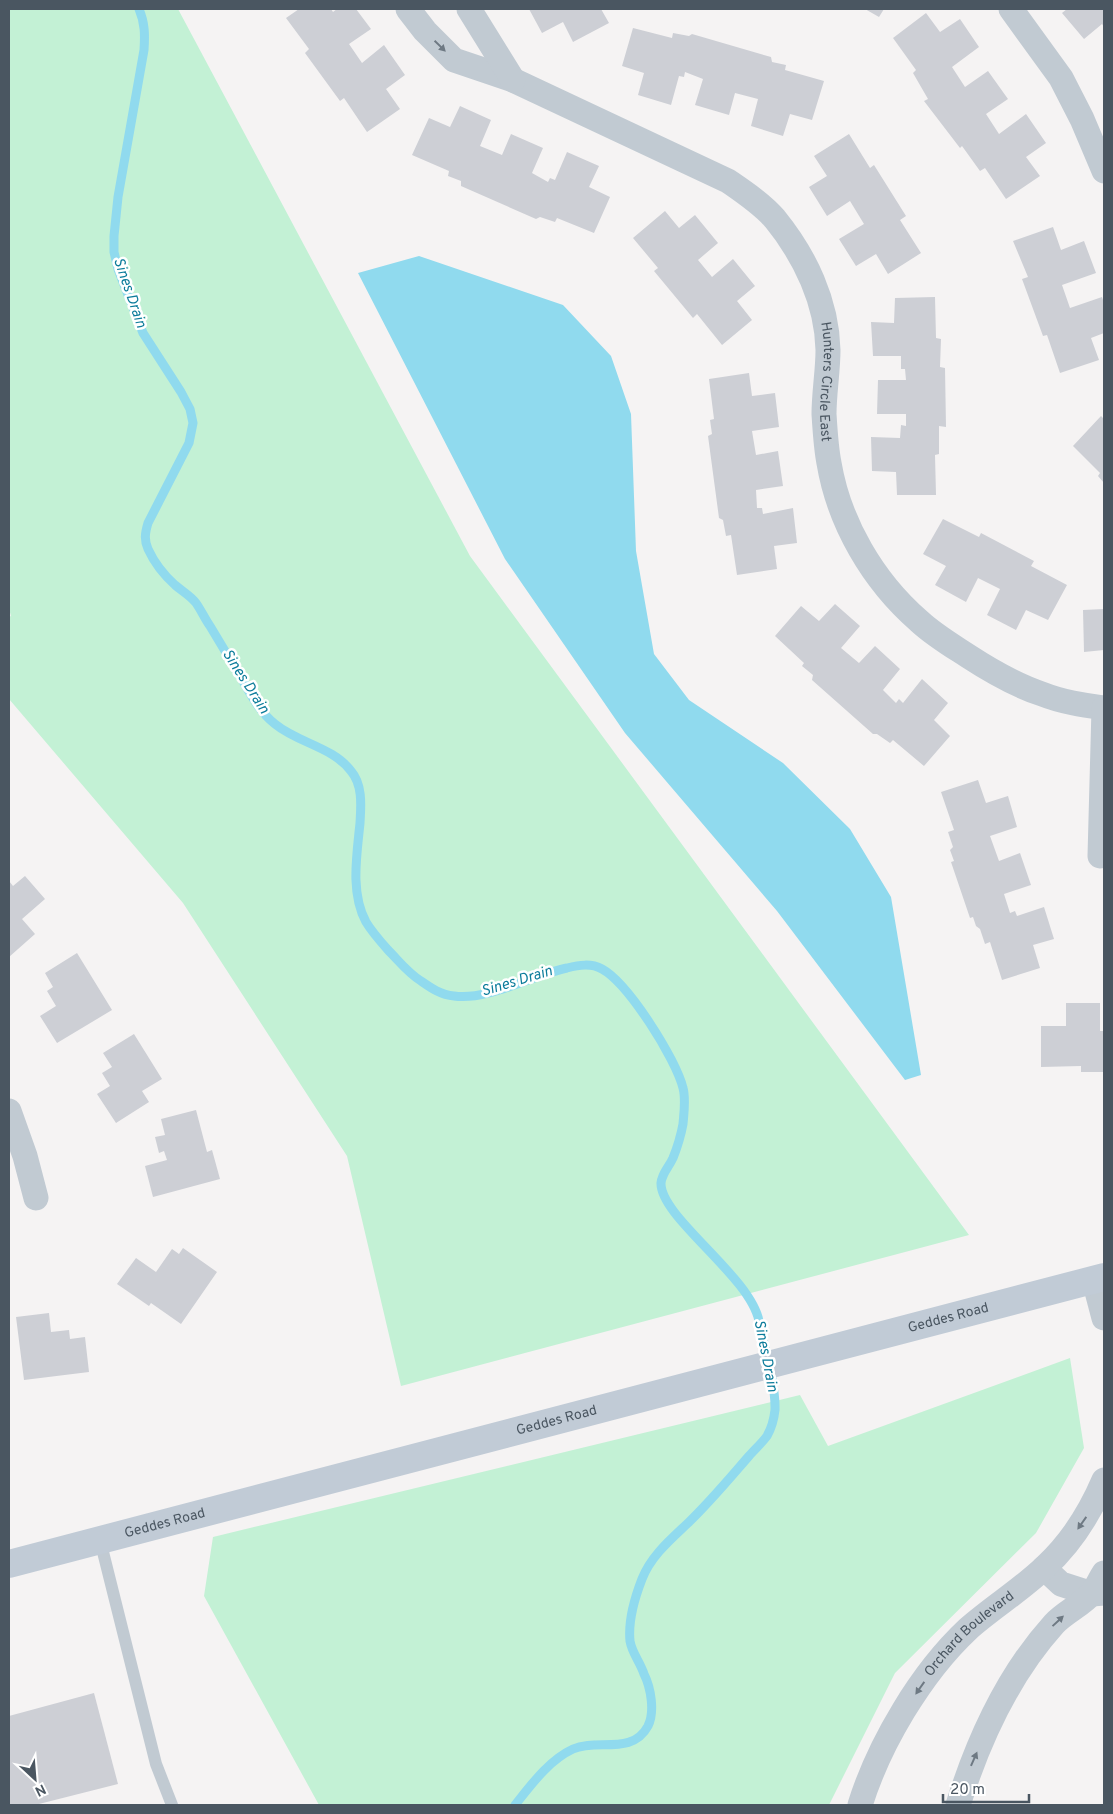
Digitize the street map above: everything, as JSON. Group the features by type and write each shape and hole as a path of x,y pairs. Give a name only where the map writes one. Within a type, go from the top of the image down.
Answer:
{"main road":[{"name":"Geddes Road","path":"9,1564 1099,1278"}],"street":[{"name":"Hunters Circle East","path":"408,9 424,31 454,60 513,80 728,181 749,195 774,218 799,253 819,299 828,349 824,414 829,462 845,519 873,570 898,601 918,621 987,669 1042,695 1071,703 1104,708"},
{"path":"469,9 513,80"},
{"path":"1011,9 1061,78 1082,119 1104,171"},
{"path":"1100,856 1104,708"},
{"path":"9,1111 25,1156 36,1198"},
{"path":"1099,1278 1104,1318"},
{"name":"Orchard Boulevard","path":"860,1805 883,1747 900,1716 934,1666 966,1631 1044,1568 1067,1544 1088,1514 1104,1480"},
{"path":"1044,1568 1061,1584 1100,1586"},
{"path":"958,1805 970,1770 996,1710 1023,1665 1055,1623 1100,1586"}],"lane":[{"path":"100,1540 156,1764 172,1805"}],"green space":[{"path":"9,9 178,9 470,556 969,1235 401,1386 347,1156 183,903 9,699 9,617 11,616 9,609"},
{"path":"1070,1358 1084,1448 1036,1533 895,1673 829,1805 319,1805 204,1596 213,1537 800,1395 828,1446"}],"water":[{"path":"419,256 563,305 611,356 631,414 636,551 654,654 689,700 783,763 850,829 891,897 921,1075 905,1080 777,911 625,733 505,559 358,273"}],"building":[{"path":"299,9 331,9 333,12 337,9 356,9 371,29 349,44 362,63 384,45 405,75 386,89 400,109 367,132 344,98 340,101 305,53 309,49 286,18"},
{"path":"529,9 601,9 609,23 573,42 563,22 542,33"},
{"path":"865,9 884,9 879,17"},
{"path":"1067,9 1104,9 1104,27 1102,24 1084,39 1062,13"},
{"path":"926,13 940,32 960,19 979,47 952,67 965,87 988,71 1008,99 986,114 999,134 1026,114 1046,143 1026,157 1040,176 1006,199 985,168 980,171 962,146 960,148 924,101 928,99 913,73 916,70 893,38"},
{"path":"633,28 672,38 673,33 689,36 692,34 771,57 772,62 786,65 785,70 824,81 812,120 790,114 783,136 751,126 758,99 735,93 729,115 695,105 703,79 685,72 684,77 679,76 671,105 638,95 644,73 622,66"},
{"path":"460,106 491,120 480,146 502,155 511,134 543,148 532,173 548,182 550,178 555,180 567,152 599,166 589,187 610,197 594,233 557,218 555,222 540,217 536,219 461,186 461,181 448,176 449,171 412,155 429,118 450,127"},
{"path":"849,134 870,168 874,165 906,216 900,220 921,253 888,274 876,254 856,266 839,239 864,224 850,201 827,216 809,187 827,176 814,156"},
{"path":"665,211 679,228 695,215 718,243 698,260 712,277 733,259 755,286 737,301 752,320 722,345 697,314 693,318 654,271 658,268 633,238"},
{"path":"1053,227 1061,250 1084,241 1096,273 1062,285 1070,308 1102,297 1104,303 1104,333 1091,338 1099,360 1060,373 1047,335 1043,336 1022,279 1028,277 1013,241"},
{"path":"935,297 936,338 941,339 940,367 945,368 946,427 939,426 939,454 935,455 936,495 897,495 896,472 872,471 871,437 900,438 901,425 906,426 906,414 877,414 878,380 906,380 905,369 901,369 901,356 873,356 871,322 894,323 895,298"},
{"path":"749,373 752,396 775,393 779,427 752,431 756,455 778,451 783,486 756,490 757,508 762,508 763,514 793,508 797,543 774,546 777,569 737,575 731,535 726,536 723,520 719,518 708,436 712,434 710,420 714,419 709,379"},
{"path":"1101,416 1104,419 1104,483 1098,476 1100,473 1073,446"},
{"path":"943,519 979,537 981,533 1034,561 1031,566 1067,585 1048,620 1026,610 1016,630 987,615 1000,589 978,578 966,602 935,585 946,566 923,554"},
{"path":"835,604 860,626 841,648 859,663 875,646 900,669 883,690 896,703 899,699 903,703 922,679 948,703 934,720 950,736 924,766 893,740 890,743 877,734 873,734 812,680 813,675 802,666 804,663 775,636 801,606 819,621"},
{"path":"1104,609 1104,650 1084,652 1083,610"},
{"path":"978,780 986,803 1008,796 1017,827 990,836 999,861 1020,853 1031,885 1004,894 1010,913 1015,911 1017,916 1044,907 1054,939 1033,945 1040,968 1002,980 990,942 985,944 980,929 976,926 973,917 970,918 951,862 954,861 950,850 953,847 948,832 954,830 941,792"},
{"path":"25,876 45,899 22,919 35,934 9,957 9,881 13,886"},
{"path":"77,953 112,1010 57,1043 40,1016 56,1006 47,991 53,987 45,973"},
{"path":"1066,1003 1100,1003 1100,1031 1104,1031 1104,1072 1081,1072 1081,1066 1041,1067 1041,1026 1066,1026"},
{"path":"134,1034 162,1079 142,1091 149,1102 116,1123 97,1094 110,1086 102,1073 112,1067 103,1053"},
{"path":"196,1110 207,1152 212,1150 220,1179 153,1197 145,1166 167,1160 164,1151 159,1153 155,1137 165,1135 161,1119"},
{"path":"183,1248 217,1272 181,1324 151,1303 149,1306 117,1284 136,1258 156,1272 172,1249 179,1254"},
{"path":"49,1313 51,1332 69,1330 70,1339 85,1337 89,1372 24,1380 16,1317"},
{"path":"94,1693 118,1784 35,1805 9,1805 9,1716"}],"waterway":[{"name":"Sines Drain","path":"139,9 144,29 144,50 118,197 114,252 118,269 143,333 181,392 190,409 193,423 189,443 148,523 145,536 148,549 167,577 196,603 253,698 265,714 284,730 335,756 344,763 355,777 358,783 361,803 356,860 356,886 361,911 373,933 408,971 440,993 467,997 495,991 554,971 580,965 589,965 602,969 613,977 637,1005 671,1059 679,1075 684,1092 685,1101 681,1133 673,1158 664,1173 661,1183 665,1197 689,1230 740,1285 752,1304 759,1321 774,1389 775,1410 767,1436 704,1507 650,1563 639,1586 631,1617 630,1641 650,1693 652,1707 648,1726 633,1741 614,1745 582,1746 564,1754 548,1766 515,1805"}]}
